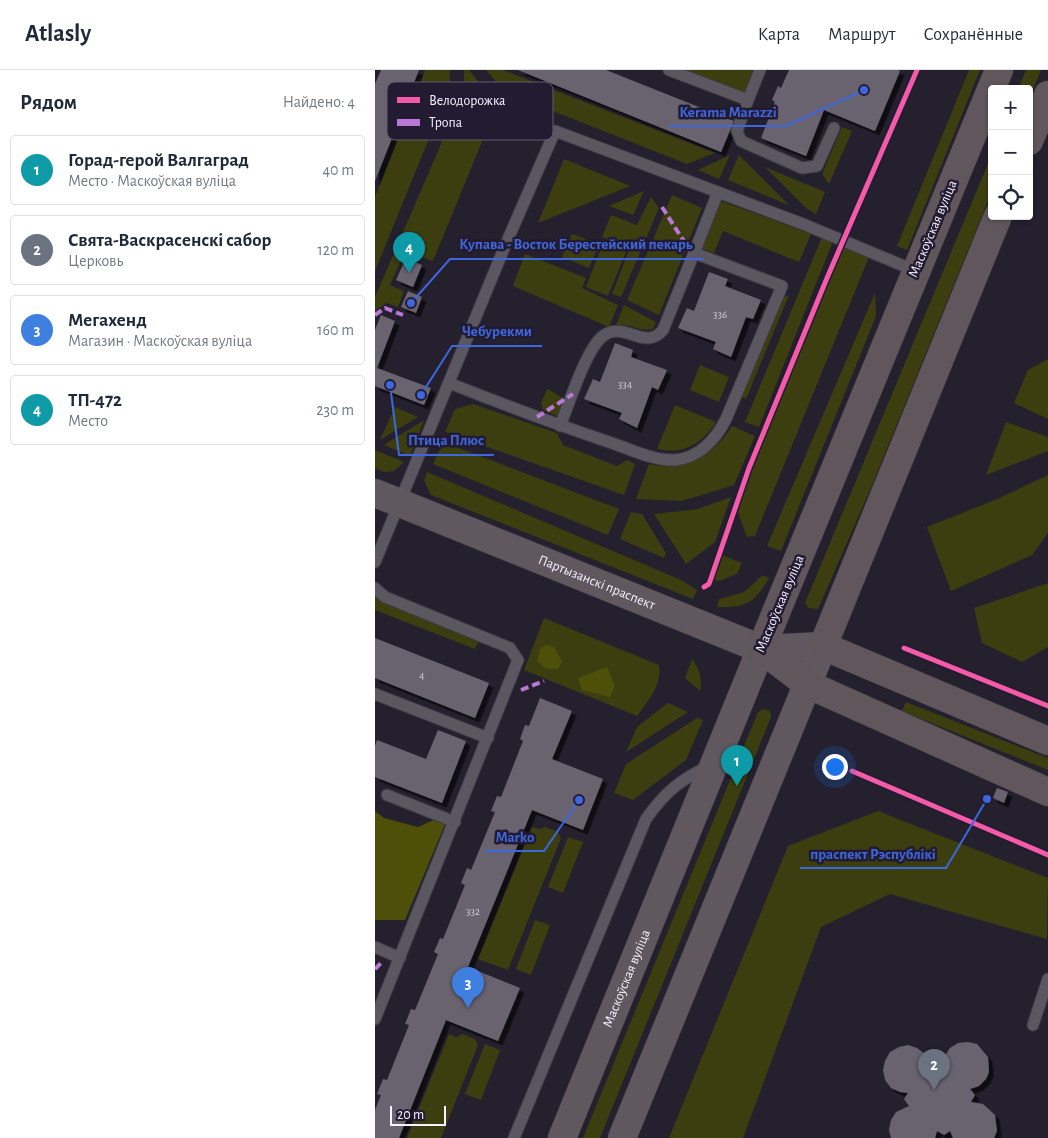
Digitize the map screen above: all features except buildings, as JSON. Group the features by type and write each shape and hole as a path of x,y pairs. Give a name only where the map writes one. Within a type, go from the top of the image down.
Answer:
{"highway":[{"name":"Маскоўская вуліца","path":"761,649 999,70"},
{"path":"1033,131 1048,95"},
{"path":"996,220 823,646 1048,741"},
{"path":"761,649 807,684 1048,792"}],"main road":[{"name":"Партызанскі праспект","path":"387,498 761,649 823,646"},
{"path":"622,1138 823,646"},
{"name":"Маскоўская вуліца","path":"562,1138 761,649"}],"lane":[{"path":"669,70 748,100"},
{"path":"760,70 737,131 739,139 745,144 807,169 817,166 834,128"},
{"path":"553,136 555,131 803,224 916,271"},
{"path":"375,562 387,498 449,384 551,140"},
{"path":"560,426 590,354 602,336 611,331 621,330 650,339 657,337 663,330 718,192"},
{"path":"449,384 560,426 664,460 689,456 707,445 717,436 727,419 781,286 694,252"},
{"path":"375,588 385,597 498,643 514,652 518,665 375,1019"},
{"path":"375,694 489,738"},
{"path":"514,1138 646,819 683,778 716,763"},
{"path":"387,795 455,822"},
{"path":"375,947 400,958"},
{"path":"1033,1025 1048,979"}],"shaded area":[{"path":"425,70 450,70 450,82 420,82"},
{"path":"464,70 469,70 479,82 464,82"},
{"path":"486,70 503,70 534,82 496,82"},
{"path":"661,70 753,70 742,98"},
{"path":"969,70 980,70 907,250 897,246"},
{"path":"1026,70 1041,70 1033,89 1033,85 1020,85"},
{"path":"553,90 715,153 687,164 553,111"},
{"path":"842,127 852,131 829,184 822,174"},
{"path":"397,140 428,140 375,271 375,197"},
{"path":"443,140 483,140 433,261 405,251 390,285 404,291 398,307 386,303 375,311 375,297"},
{"path":"730,155 719,179 698,170"},
{"path":"739,155 789,205 728,180"},
{"path":"564,159 630,186 538,223"},
{"path":"988,164 988,201 870,490 818,609 808,608 805,603"},
{"path":"765,167 825,192 816,214 807,209"},
{"path":"644,191 633,215 609,206"},
{"path":"672,195 702,208 659,315 627,300"},
{"path":"651,197 659,208 621,297 612,294 630,248 602,237 611,215 637,225"},
{"path":"721,201 811,234 799,262 723,231 714,253 702,249"},
{"path":"572,234 599,244 589,268 562,257"},
{"path":"822,237 833,241 759,427 745,422"},
{"path":"604,241 627,249 608,296 586,287"},
{"path":"844,246 869,257 755,536 747,537 736,507"},
{"path":"525,254 586,278 582,288 618,305 609,327 513,286"},
{"path":"875,293 876,316 781,551 767,546"},
{"path":"789,295 746,399 740,396 781,299"},
{"path":"624,305 656,322 653,329 648,330 616,325"},
{"path":"1048,359 1048,419 1014,403 1028,370"},
{"path":"700,365 729,377 719,402 690,390"},
{"path":"547,389 563,398 562,407 557,416 543,410 541,403"},
{"path":"473,404 557,433 563,445 617,466 627,460 635,464 624,495 445,432 455,409"},
{"path":"675,405 716,422 705,436 691,446 675,450 657,449"},
{"path":"395,407 418,417 380,440"},
{"path":"424,420 410,456 384,445"},
{"path":"1006,422 1048,437 1048,451 986,475"},
{"path":"732,426 755,436 734,485 682,501 636,499 649,464 674,466 697,460 716,446"},
{"path":"443,442 619,509 608,535 433,464"},
{"path":"375,450 404,462 394,471 384,472 375,468"},
{"path":"427,472 681,580 697,590 693,599 431,495 424,480"},
{"path":"1048,475 1048,533 1032,555 951,591 927,527 995,500"},
{"path":"731,497 715,542 686,564 654,514 698,509"},
{"path":"631,512 642,514 666,553 664,558 620,539"},
{"path":"722,555 742,563 737,574 719,581 712,579"},
{"path":"763,575 769,578 759,593 749,602 743,605 717,607 719,599 744,592"},
{"path":"1048,583 1048,647 1022,662 982,643 974,608"},
{"path":"375,595 480,638 475,649 375,610"},
{"path":"544,618 659,665 657,686 637,716 524,670"},
{"path":"545,645 554,647 562,661 558,669 545,668 537,661 540,650"},
{"path":"692,659 700,674 700,691 685,678"},
{"path":"607,667 615,686 610,697 582,690 578,678"},
{"path":"906,702 1048,758 1048,770 902,711"},
{"path":"668,703 688,712 626,752 637,727"},
{"path":"763,709 770,711 771,717 600,1138 583,1138 758,712"},
{"path":"697,718 703,720 686,760 633,800 614,793 626,764"},
{"path":"375,811 384,818 418,827 434,820 445,824 405,920 375,920"},
{"path":"878,811 1048,878 1047,939 890,894 821,927 743,1138 669,1138 788,846"},
{"path":"532,827 539,829 545,827 558,832 561,838 508,970 478,959"},
{"path":"568,837 583,842 563,893 548,887"},
{"path":"535,920 550,925 531,975 516,969"},
{"path":"449,1034 457,1037 462,1034 475,1039 478,1045 441,1138 407,1138"},
{"path":"485,1044 500,1050 481,1100 465,1094"}],"marked path":[{"path":"662,207 690,251"},
{"path":"375,315 385,308 403,315"},
{"path":"537,417 573,394"},
{"path":"521,690 544,681"},
{"path":"375,969 381,963"}],"cycle path":[{"path":"704,587 709,584 749,468 827,278 917,70"},
{"path":"904,648 1048,706"},
{"path":"852,771 1048,855"}],"place":[{"name":"Kerama Marazzi","path":"864,90"},
{"name":"ТП-472","path":"409,273"},
{"name":"Купава - Восток Берестейский пекарь","path":"411,303"},
{"name":"Птица Плюс","path":"390,385"},
{"name":"Чебурекми","path":"421,395"},
{"name":"Горад-герой Валгаград","path":"737,786"},
{"name":"праспект Рэспублікі","path":"987,799"},
{"name":"Marko","path":"579,800"},
{"name":"Мегахенд","path":"468,1008"},
{"name":"Свята-Васкрасенскі сабор","path":"934,1090"}]}
